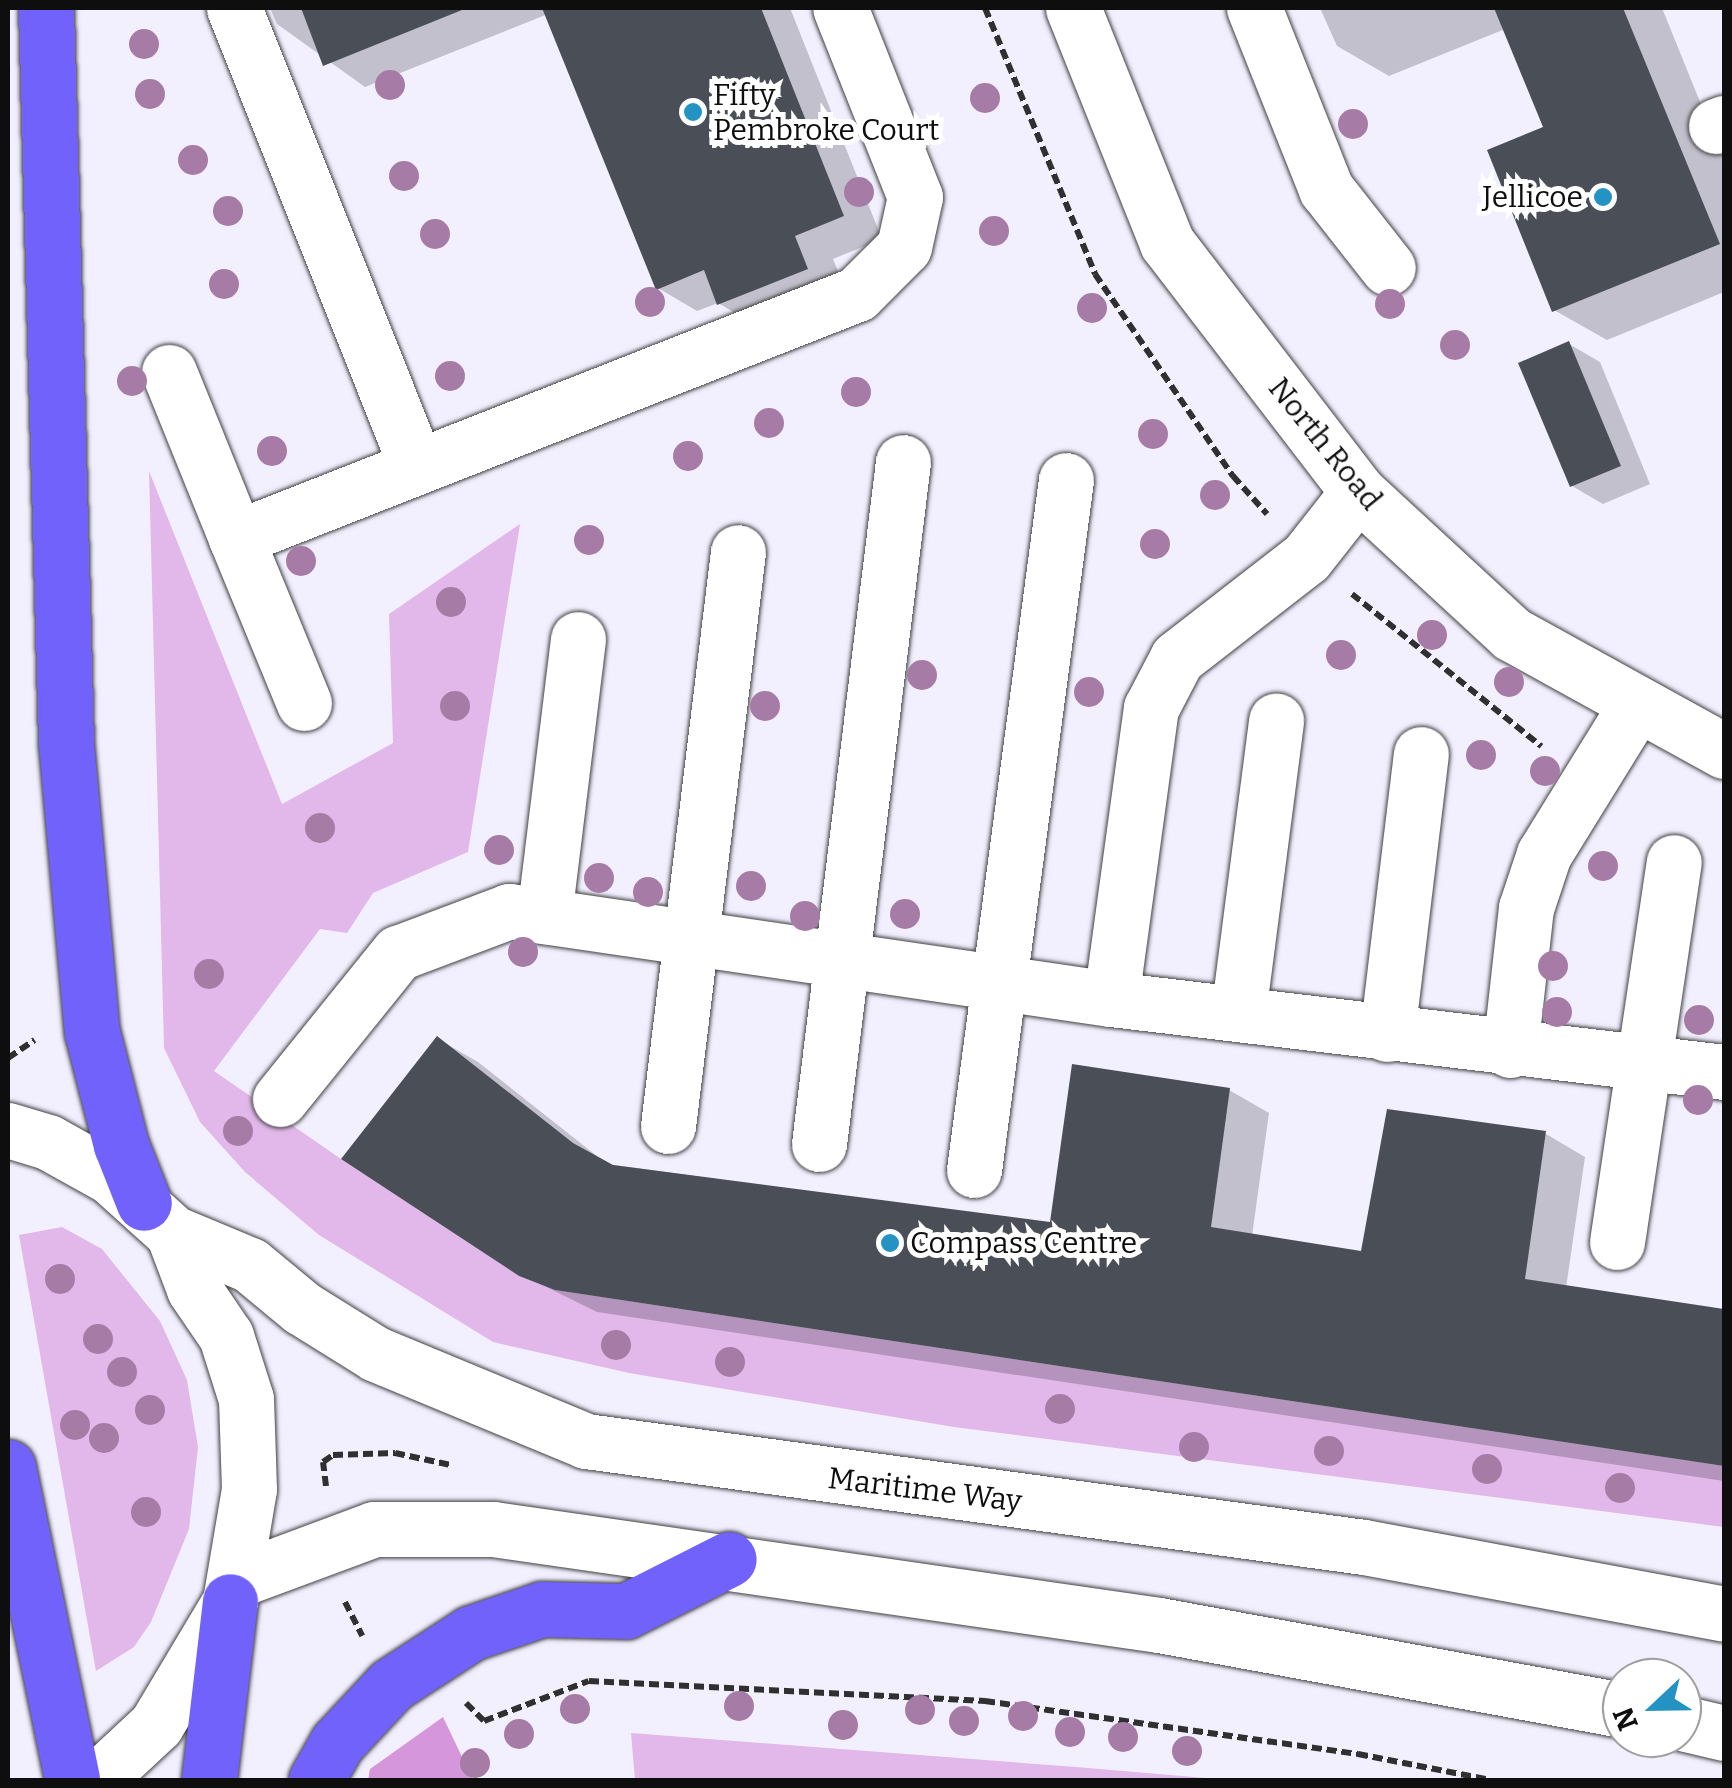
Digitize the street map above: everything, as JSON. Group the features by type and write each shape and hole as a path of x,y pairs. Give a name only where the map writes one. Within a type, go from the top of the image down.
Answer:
{"main road":[{"path":"46,8 66,743 92,1032 121,1145 158,1218"},
{"path":"8,1467 72,1780"},
{"path":"316,1780 338,1743 391,1685 471,1633 542,1609 626,1611 729,1559"},
{"path":"209,1780 233,1590"}],"street":[{"path":"234,8 417,467"},
{"path":"236,538 858,294 904,247 915,196 840,8"},
{"name":"North Road","path":"1074,8 1167,243 1358,492 1512,634 1724,751"},
{"path":"1254,8 1326,190 1388,268"},
{"path":"169,372 304,703"},
{"path":"818,1144 902,462"},
{"path":"974,1170 1066,480"},
{"path":"1110,998 1150,708 1176,658 1306,558 1358,492"},
{"path":"668,1126 738,552"},
{"path":"544,916 578,639"},
{"path":"1510,1050 1526,908 1544,854 1636,705"},
{"path":"1238,1014 1276,720"},
{"path":"1387,1034 1421,754"},
{"path":"1617,1242 1674,862"},
{"path":"280,1099 398,953 508,911 1110,998 1510,1050 1724,1072"},
{"name":"Maritime Way","path":"28,1136 158,1218 250,1265 302,1308 390,1361 586,1441 1364,1548 1724,1614"},
{"path":"96,1780 156,1725 233,1590 250,1488 246,1399 226,1336 194,1288 158,1218"},
{"path":"233,1590 334,1539 429,1526 729,1559 1178,1628 1602,1706"}],"path":[{"path":"11,1057 36,1039"},
{"path":"478,1720 589,1680 698,1682 985,1700 1358,1754 1490,1780"}],"shaded area":[{"path":"149,471 282,804 393,743 389,614 520,524 468,852 373,893 347,933 320,929 214,1071 341,1159 519,1276 555,1290 1724,1466 1724,1527 954,1427 629,1373 493,1342 319,1235 245,1172 200,1122 164,1048"},
{"path":"62,1227 102,1249 160,1321 187,1380 198,1447 189,1529 151,1622 134,1647 96,1671 19,1235"},
{"path":"443,1717 473,1780 368,1780 370,1769"},
{"path":"631,1733 1076,1767 1229,1780 635,1780"}],"building":[{"path":"301,8 462,8 462,10 323,66"},
{"name":"Fifty Pembroke Court","path":"542,8 761,8 844,216 795,236 808,269 717,305 704,270 656,290"},
{"name":"Jellicoe","path":"1494,8 1623,8 1720,244 1552,312 1487,150 1543,127"},
{"path":"1569,341 1621,466 1570,487 1518,363"},
{"name":"Compass Centre","path":"437,1036 573,1143 613,1165 1050,1222 1072,1064 1230,1088 1211,1227 1361,1251 1387,1109 1546,1131 1525,1279 1724,1309 1724,1466 555,1290 519,1276 341,1159"}],"place":[{"name":"Fifty Pembroke Court","path":"693,112"},
{"name":"Jellicoe","path":"1603,197"},
{"name":"Compass Centre","path":"890,1243"}]}
